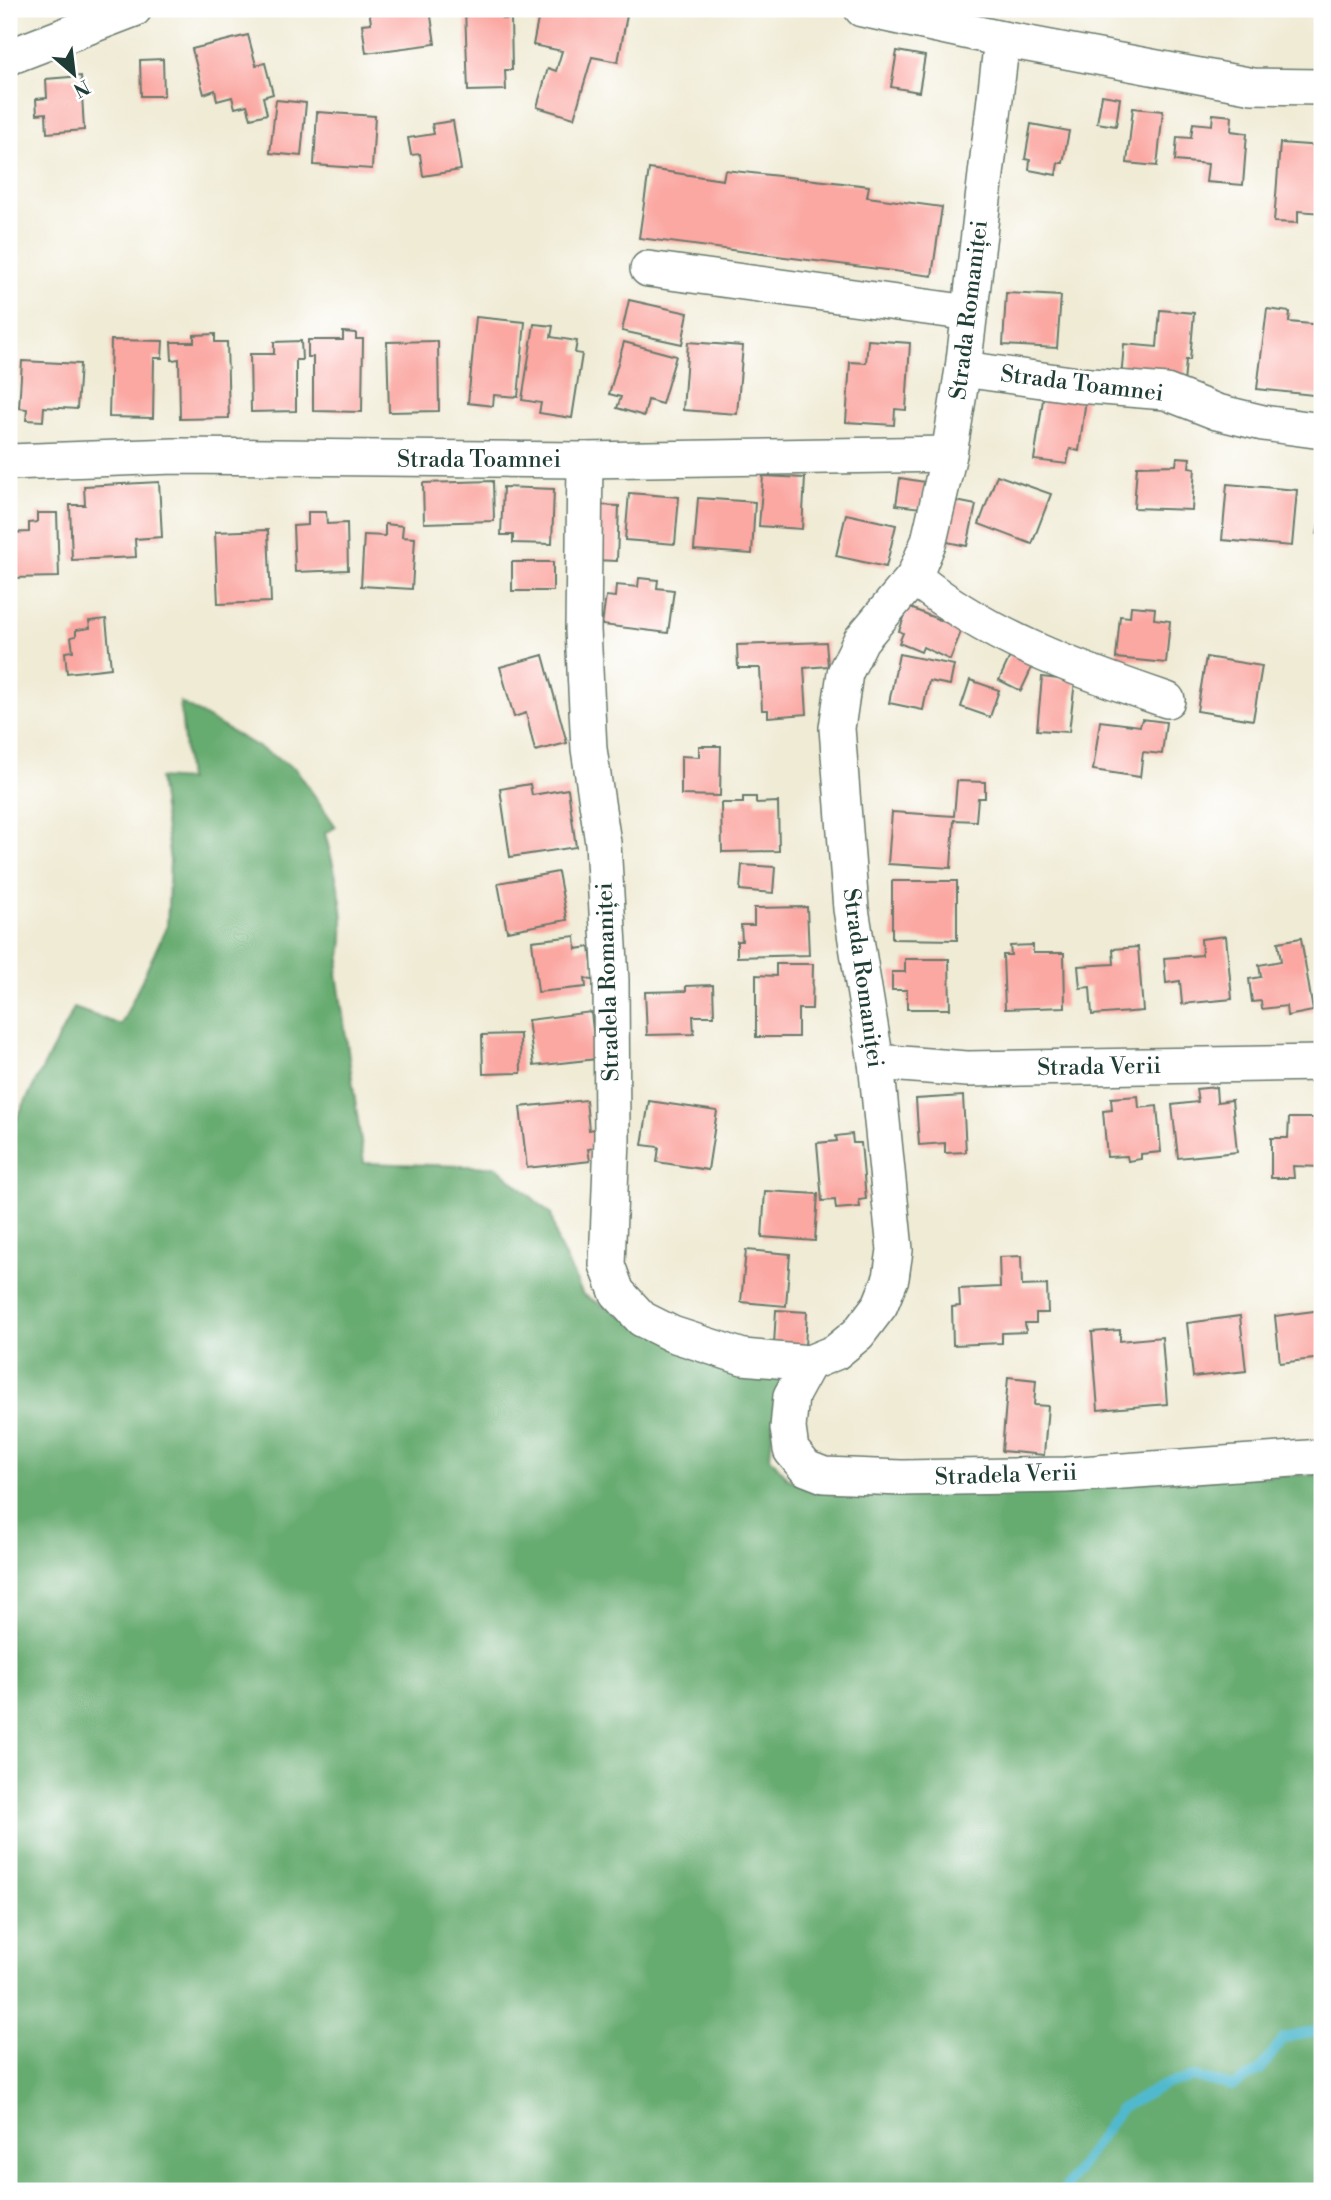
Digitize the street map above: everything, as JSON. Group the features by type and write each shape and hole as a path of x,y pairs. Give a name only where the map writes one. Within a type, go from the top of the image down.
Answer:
{"street":[{"path":"9,57 134,9"},
{"path":"862,9 1002,39 1253,86 1322,87"},
{"name":"Strada Romaniței","path":"809,1363 836,1352 858,1334 880,1305 891,1278 895,1250 876,1062 851,909 837,727 845,673 861,640 914,577 929,541 949,454 963,369 1002,39"},
{"path":"648,269 970,313"},
{"name":"Strada Toamnei","path":"963,369 1078,385 1166,392 1217,412 1263,423 1322,430"},
{"name":"Strada Toamnei","path":"9,461 175,456 586,460 949,454"},
{"name":"Stradela Romaniței","path":"586,460 584,670 589,749 603,844 611,980 612,1139 607,1265 617,1292 642,1319 673,1334 743,1357 809,1363"},
{"path":"914,577 939,598 980,623 1096,676 1167,700"},
{"name":"Strada Verii","path":"876,1062 967,1069 1322,1063"},
{"name":"Stradela Verii","path":"809,1363 791,1396 788,1428 791,1450 806,1468 824,1475 902,1478 1066,1475 1322,1457"}],"green space":[{"path":"180,702 296,769 336,827 325,833 341,903 343,937 337,973 364,1163 497,1167 551,1214 558,1243 583,1295 621,1315 780,1374 785,1388 774,1417 770,1457 788,1479 843,1494 1322,1474 1322,2191 9,2191 9,1133 74,1008 121,1025 167,926 170,861 159,778 188,780"}],"building":[{"path":"369,9 430,9 435,44 366,53 362,24 371,23"},
{"path":"465,9 502,9 502,19 511,19 512,70 505,70 506,90 468,91"},
{"path":"540,9 628,10 618,62 592,57 574,118 537,107 548,68 556,71 562,51 533,45"},
{"path":"248,35 256,65 265,63 273,94 263,97 267,114 251,118 247,105 235,108 232,97 217,101 215,90 204,94 192,49"},
{"path":"897,51 925,56 919,92 891,87"},
{"path":"163,59 164,96 141,96 140,60"},
{"path":"81,76 84,130 47,133 46,113 37,114 36,99 47,98 46,79"},
{"path":"1102,95 1120,98 1116,126 1097,123"},
{"path":"276,100 306,103 301,156 270,153"},
{"path":"1133,108 1163,111 1157,166 1127,163"},
{"path":"317,112 375,116 372,169 314,165"},
{"path":"1213,114 1232,116 1231,131 1247,133 1243,185 1206,182 1208,164 1175,161 1177,137 1191,138 1193,123 1212,125"},
{"path":"453,121 461,170 423,176 420,154 411,155 408,138 434,134 432,124"},
{"path":"1031,124 1069,131 1063,163 1058,163 1056,175 1029,170 1030,160 1025,159"},
{"path":"1280,143 1322,146 1322,213 1298,211 1298,223 1274,222"},
{"path":"649,169 723,180 725,170 869,186 867,197 942,207 932,276 639,238"},
{"path":"1006,293 1061,296 1057,348 1003,345"},
{"path":"629,300 688,313 682,344 622,331"},
{"path":"1267,309 1290,312 1289,322 1322,325 1322,396 1257,389"},
{"path":"1160,310 1194,313 1190,360 1186,360 1184,384 1121,379 1124,344 1157,347"},
{"path":"476,317 525,322 518,397 494,395 493,406 468,403"},
{"path":"534,324 553,326 551,337 577,341 575,353 582,354 572,418 539,413 541,403 522,400"},
{"path":"343,332 356,333 356,339 363,339 362,412 313,411 313,357 308,357 308,340 343,340"},
{"path":"215,334 215,342 227,342 229,418 180,419 179,359 172,360 171,342 194,342 194,335"},
{"path":"111,340 163,341 162,358 154,358 153,418 109,417"},
{"path":"868,340 910,343 906,410 895,409 894,425 846,422 850,362 866,363"},
{"path":"301,341 302,360 296,360 296,411 251,412 250,354 274,354 274,342"},
{"path":"438,341 439,411 389,412 387,342"},
{"path":"624,342 676,356 662,404 648,400 644,416 617,408 621,397 609,394"},
{"path":"688,342 743,346 737,414 683,410"},
{"path":"22,361 80,364 77,409 44,407 43,421 26,420 27,409 19,408"},
{"path":"1044,393 1086,399 1079,451 1070,449 1067,464 1034,460"},
{"path":"1177,457 1190,458 1189,467 1195,468 1192,510 1134,508 1137,466 1176,465"},
{"path":"997,475 1051,494 1032,544 979,524"},
{"path":"763,476 805,478 802,529 759,526"},
{"path":"900,478 925,482 921,508 896,505"},
{"path":"493,481 494,521 424,523 423,483"},
{"path":"159,482 162,537 135,539 136,557 72,560 70,505 85,505 84,486"},
{"path":"1227,484 1297,490 1292,546 1222,540"},
{"path":"503,487 554,489 552,544 513,543 513,535 501,535"},
{"path":"629,493 679,497 675,544 625,540"},
{"path":"698,498 755,502 752,554 694,550"},
{"path":"951,500 976,505 967,546 942,541"},
{"path":"597,505 619,506 617,561 594,560"},
{"path":"1322,511 1322,535 1317,534"},
{"path":"308,512 326,512 327,524 347,523 348,570 295,572 293,526 308,525"},
{"path":"37,513 57,513 59,577 9,578 9,533 29,532 29,523 37,522"},
{"path":"846,514 896,525 886,567 836,556"},
{"path":"385,524 403,526 402,537 415,538 412,589 361,586 364,535 385,536"},
{"path":"268,530 271,602 218,604 215,532"},
{"path":"512,562 553,562 553,591 512,591"},
{"path":"639,578 658,580 657,588 674,590 668,633 602,625 606,596 615,597 616,585 638,587"},
{"path":"1131,606 1155,608 1154,619 1170,621 1166,663 1116,658 1120,616 1130,617"},
{"path":"908,607 962,629 950,660 923,647 921,652 899,643 903,633 899,631"},
{"path":"106,619 111,668 67,673 65,652 73,651 71,637 76,636 76,630 90,628 89,621"},
{"path":"826,642 828,666 804,668 807,714 768,717 768,710 762,710 760,668 738,668 737,645"},
{"path":"1013,650 1035,661 1021,691 999,680"},
{"path":"899,654 954,665 950,685 929,681 923,710 889,703"},
{"path":"543,655 567,743 535,751 526,713 514,717 500,667"},
{"path":"1206,657 1262,666 1253,720 1197,711"},
{"path":"1042,677 1075,681 1069,732 1037,730"},
{"path":"970,680 999,690 990,717 961,707"},
{"path":"1142,719 1166,722 1162,754 1143,752 1140,777 1093,770 1100,721 1140,726"},
{"path":"699,746 721,746 720,796 681,795 681,756 699,757"},
{"path":"957,781 985,782 985,798 978,798 976,821 954,820 951,868 888,864 892,812 954,816"},
{"path":"530,784 532,795 568,789 576,847 510,857 500,789"},
{"path":"743,797 756,797 756,803 778,802 779,851 722,852 721,803 743,803"},
{"path":"742,865 775,867 773,893 740,890"},
{"path":"558,872 567,920 507,931 498,883"},
{"path":"892,881 957,881 957,940 892,939"},
{"path":"807,907 809,955 737,957 737,941 742,941 741,925 754,925 754,908"},
{"path":"575,936 576,949 590,947 594,981 585,978 586,987 538,992 532,941"},
{"path":"1226,936 1232,999 1182,1004 1180,981 1166,983 1164,958 1202,955 1201,939"},
{"path":"1301,938 1313,1011 1287,1016 1286,1006 1262,1009 1261,1001 1252,1002 1249,979 1261,977 1259,965 1281,961 1278,942"},
{"path":"1033,945 1033,953 1064,953 1065,1007 1005,1009 1003,955 1011,955 1010,946"},
{"path":"1138,947 1143,1011 1092,1015 1090,987 1080,988 1078,966 1114,964 1113,949"},
{"path":"905,959 949,959 950,1009 907,1009 907,990 892,990 892,972 905,972"},
{"path":"776,964 813,964 812,1009 798,1009 798,1037 756,1037 756,975 776,976"},
{"path":"713,985 714,1016 693,1016 694,1034 647,1035 645,992 686,991 686,986"},
{"path":"591,1012 596,1059 534,1066 528,1020"},
{"path":"520,1034 521,1073 483,1074 482,1035"},
{"path":"1216,1087 1217,1102 1232,1100 1237,1152 1178,1158 1172,1105 1198,1102 1196,1089"},
{"path":"963,1096 966,1152 945,1153 945,1143 919,1145 916,1099"},
{"path":"1138,1096 1139,1108 1157,1106 1161,1152 1141,1154 1141,1159 1128,1161 1127,1156 1107,1157 1103,1111 1112,1110 1111,1098"},
{"path":"586,1100 589,1130 599,1128 601,1147 588,1149 590,1161 527,1168 520,1107"},
{"path":"649,1101 717,1111 708,1170 657,1162 659,1147 642,1145"},
{"path":"1289,1118 1322,1118 1322,1167 1293,1166 1294,1178 1271,1178 1271,1138 1288,1138"},
{"path":"852,1134 853,1143 861,1143 866,1199 859,1200 860,1207 836,1209 835,1200 822,1201 817,1143 837,1141 836,1136"},
{"path":"765,1191 818,1194 815,1241 762,1237"},
{"path":"746,1250 790,1254 786,1306 741,1302"},
{"path":"1021,1256 1022,1286 1047,1285 1048,1313 1036,1313 1036,1323 1025,1323 1026,1332 1002,1333 1002,1343 953,1345 952,1307 960,1306 959,1289 1000,1287 999,1257"},
{"path":"776,1310 807,1312 805,1347 774,1345"},
{"path":"1322,1310 1322,1358 1280,1363 1275,1316"},
{"path":"1240,1316 1246,1371 1193,1377 1187,1323"},
{"path":"1120,1330 1120,1341 1162,1337 1167,1404 1098,1410 1092,1332"},
{"path":"1008,1377 1036,1380 1034,1405 1048,1406 1044,1455 1002,1451"}],"waterway":[{"path":"1063,2191 1120,2109 1164,2085 1193,2077 1233,2086 1260,2070 1284,2038 1322,2030"}]}
